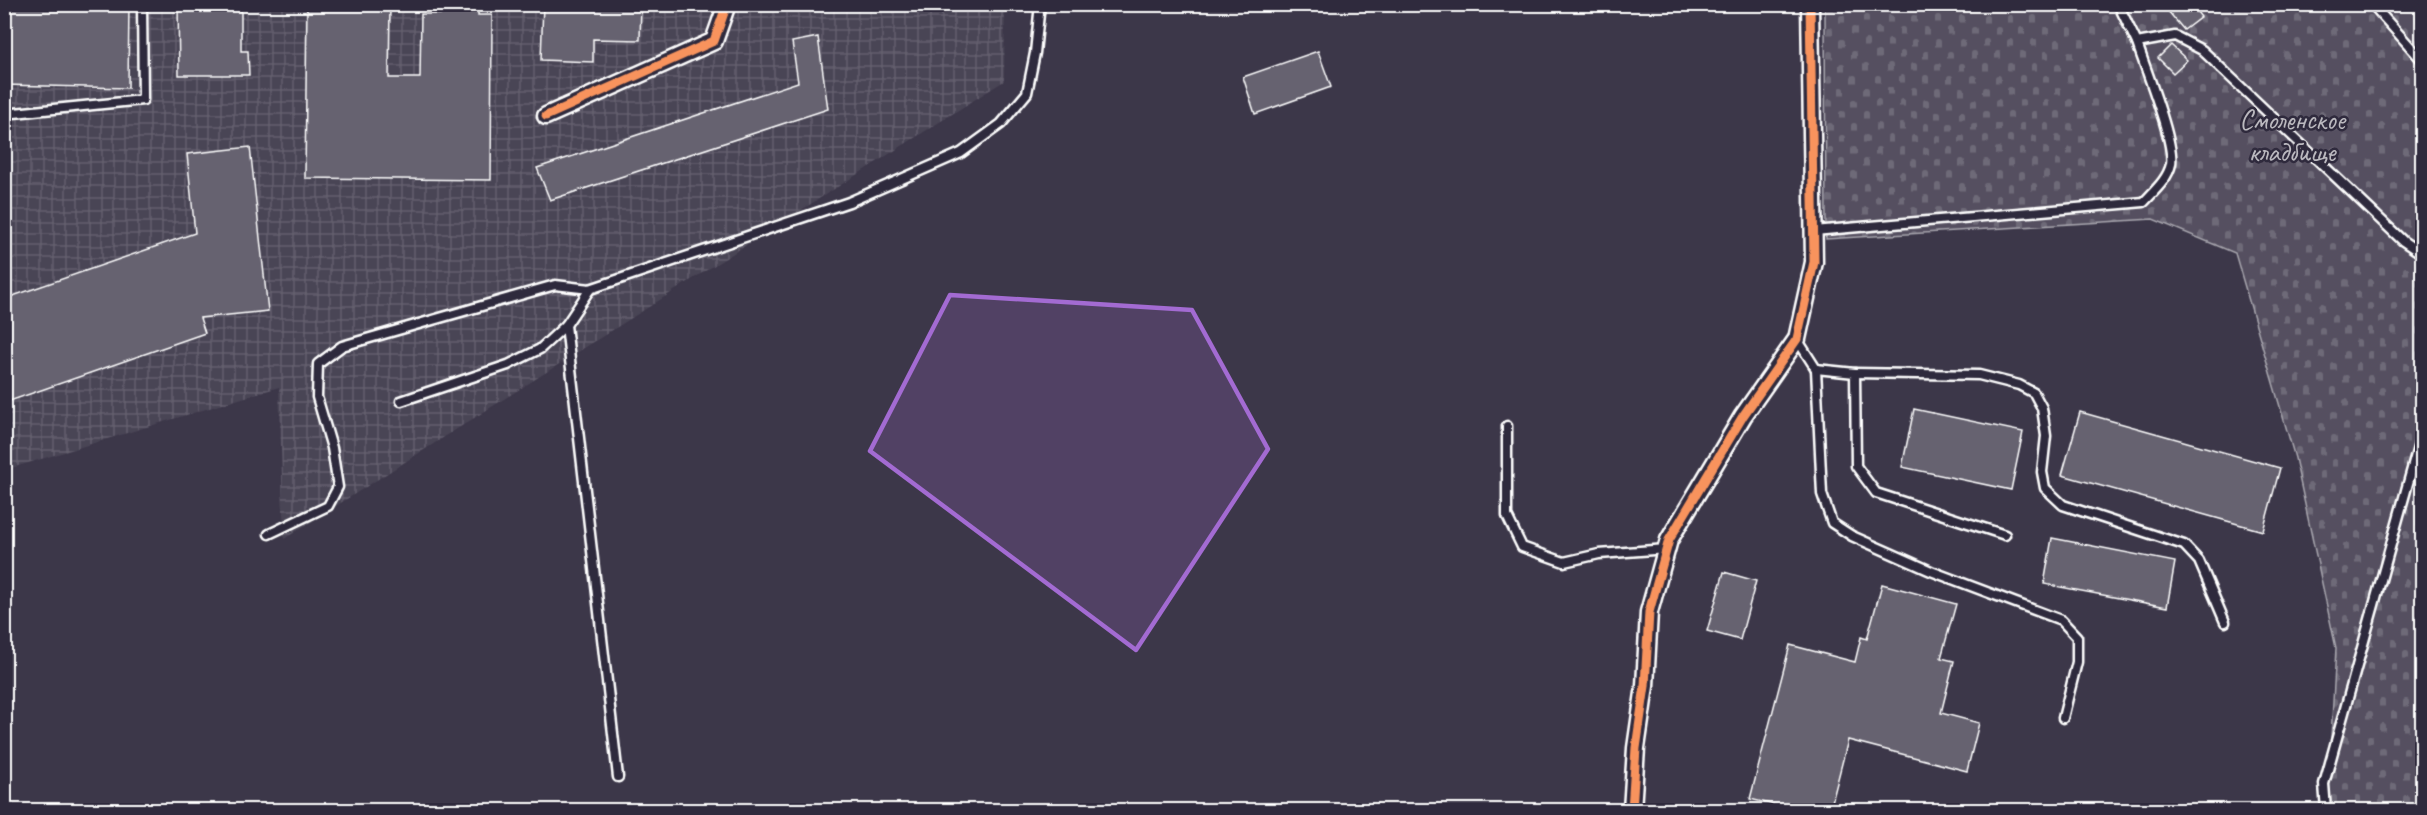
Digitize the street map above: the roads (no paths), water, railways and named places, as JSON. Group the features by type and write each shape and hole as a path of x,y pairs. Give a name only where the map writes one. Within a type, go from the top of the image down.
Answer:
{"street":[{"path":"546,116 714,41 727,4"},
{"path":"1632,810 1650,612 1669,540 1743,416 1797,339 1815,262 1810,4"}],"lane":[{"path":"4,114 143,100 142,4"},
{"path":"269,534 328,506 338,487 332,448 317,397 318,364 342,346 555,285 590,289 849,202 961,153 1001,124 1027,93 1035,53 1040,4"},
{"path":"1814,231 2144,202 2162,183 2171,165 2170,143 2137,43 2118,4"},
{"path":"2372,4 2422,60"},
{"path":"2137,43 2175,36 2202,50 2403,241 2422,254"},
{"path":"401,401 508,365 540,349 566,325 590,289"},
{"path":"566,325 618,777"},
{"path":"1797,339 1816,369 1822,494 1832,523 1852,536 1931,571 2061,620 2077,638 2077,662 2063,718"},
{"path":"1816,369 1855,373 1979,375 2019,385 2034,393 2042,408 2046,436 2042,472 2046,488 2063,504 2184,545 2199,561 2225,622"},
{"path":"1855,373 1856,466 1876,493 2005,535"},
{"path":"1507,426 1507,516 1522,547 1564,562 1599,554 1667,549"},
{"path":"2326,810 2324,784 2422,434"}],"park label":[{"name":"Смоленское кладбище","path":"2292,135"}]}
